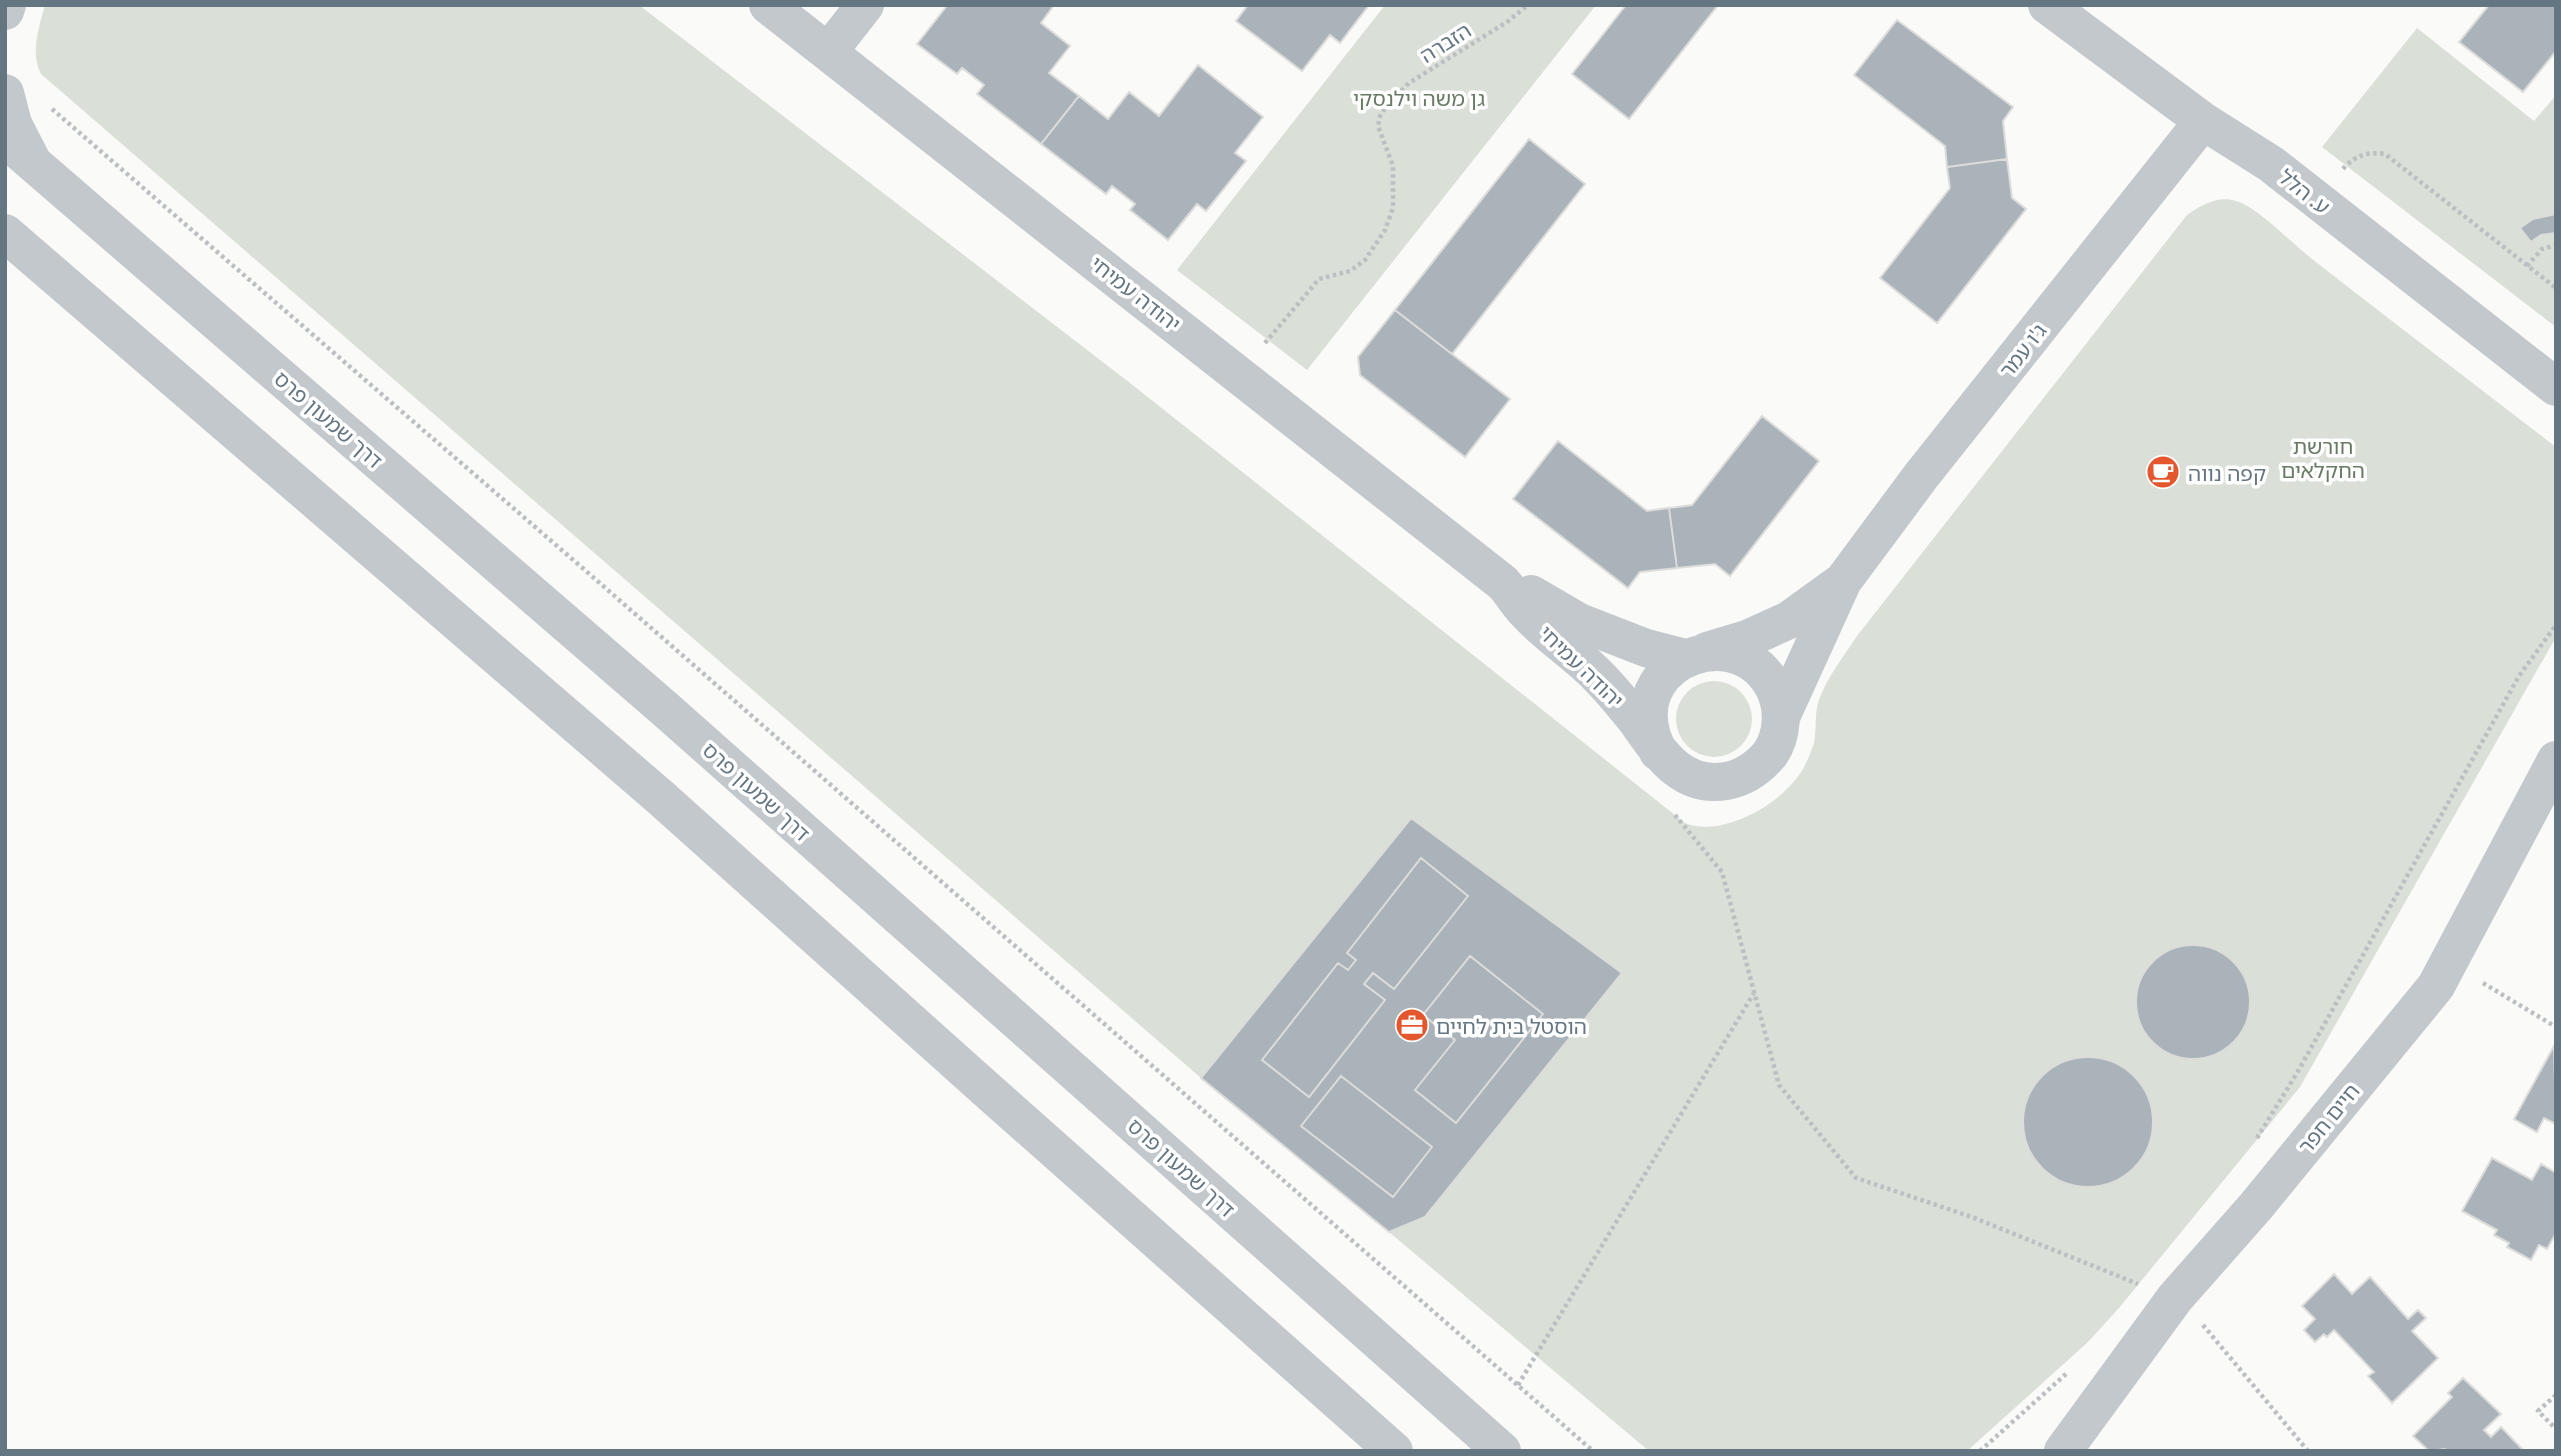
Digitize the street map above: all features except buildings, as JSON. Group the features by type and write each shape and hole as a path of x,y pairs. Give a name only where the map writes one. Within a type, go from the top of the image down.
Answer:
{"street":[{"path":"5,10 7,5"},
{"name":"יהודה עמיחי","path":"768,5 1503,583 1527,613 1597,674 1666,760"},
{"path":"828,51 865,5"},
{"name":"ע. הלל","path":"2048,5 2203,121 2271,164 2556,387"},
{"path":"5,93 13,124 34,164"},
{"name":"ג'ו עמר","path":"1782,715 1843,581 1921,476 2203,121"},
{"name":"דרך שמעון פרס","path":"5,139 665,709 1502,1451"},
{"path":"5,233 660,797 1394,1451"},
{"name":"ג'ו עמר","path":"1695,655 1746,639 1789,620 1843,581"},
{"name":"יהודה עמיחי","path":"1503,583 1536,596 1579,622 1646,648 1695,655"},
{"path":"1726,652 1746,659 1763,672 1775,689 1782,715 1772,751 1757,768 1738,779 1715,783 1693,779 1666,760 1650,731 1650,708 1655,688 1668,671 1695,655 1726,652"},
{"name":"חיים חפר","path":"2063,1451 2175,1298 2257,1205 2437,986 2556,760"}],"path":[{"name":"הזברה","path":"1265,343 1319,279 1350,271 1365,260 1385,230 1393,208 1393,166 1378,126 1380,116 1387,105 1409,83 1507,22 1528,5"},
{"path":"47,105 586,571 1593,1451"},
{"path":"2341,172 2353,159 2374,152 2385,154 2556,288"},
{"path":"2527,265 2542,249 2556,245"},
{"path":"2253,1142 2297,1073 2519,676 2556,625"},
{"path":"1666,760 1657,793 1722,872 1779,1085 1856,1178 1972,1217 2175,1298 2207,1329 2308,1451"},
{"path":"2477,978 2556,1027"},
{"path":"1518,1385 1754,992"},
{"path":"1980,1451 2069,1371"},
{"path":"2556,1395 2538,1411 2556,1429"}],"green space":[{"name":"חורשת החקלאים","path":"45,5 639,5 1130,383 1685,823 1701,827 1736,821 1771,802 1798,777 1814,743 1822,691 1857,636 2187,215 2217,200 2230,199 2255,211 2312,259 2556,447 2556,637 2300,1087 2119,1308 2088,1342 1967,1451 1649,1451 1389,1232 1425,1217 1622,972 1411,819 1201,1078 41,74 36,49"},
{"name":"גן משה וילנסקי","path":"1385,5 1596,5 1307,370 1177,270"},
{"path":"2417,28 2534,121 2556,95 2556,327 2322,147"},
{"path":"1714,681 1729,684 1741,692 1749,704 1752,719 1749,734 1741,746 1729,754 1714,757 1699,754 1687,746 1679,734 1676,719 1679,704 1687,692 1699,684"}],"place":[{"name":"קפה נווה","path":"2163,472"},
{"name":"הוסטל בית לחיים","path":"1412,1025"}]}
